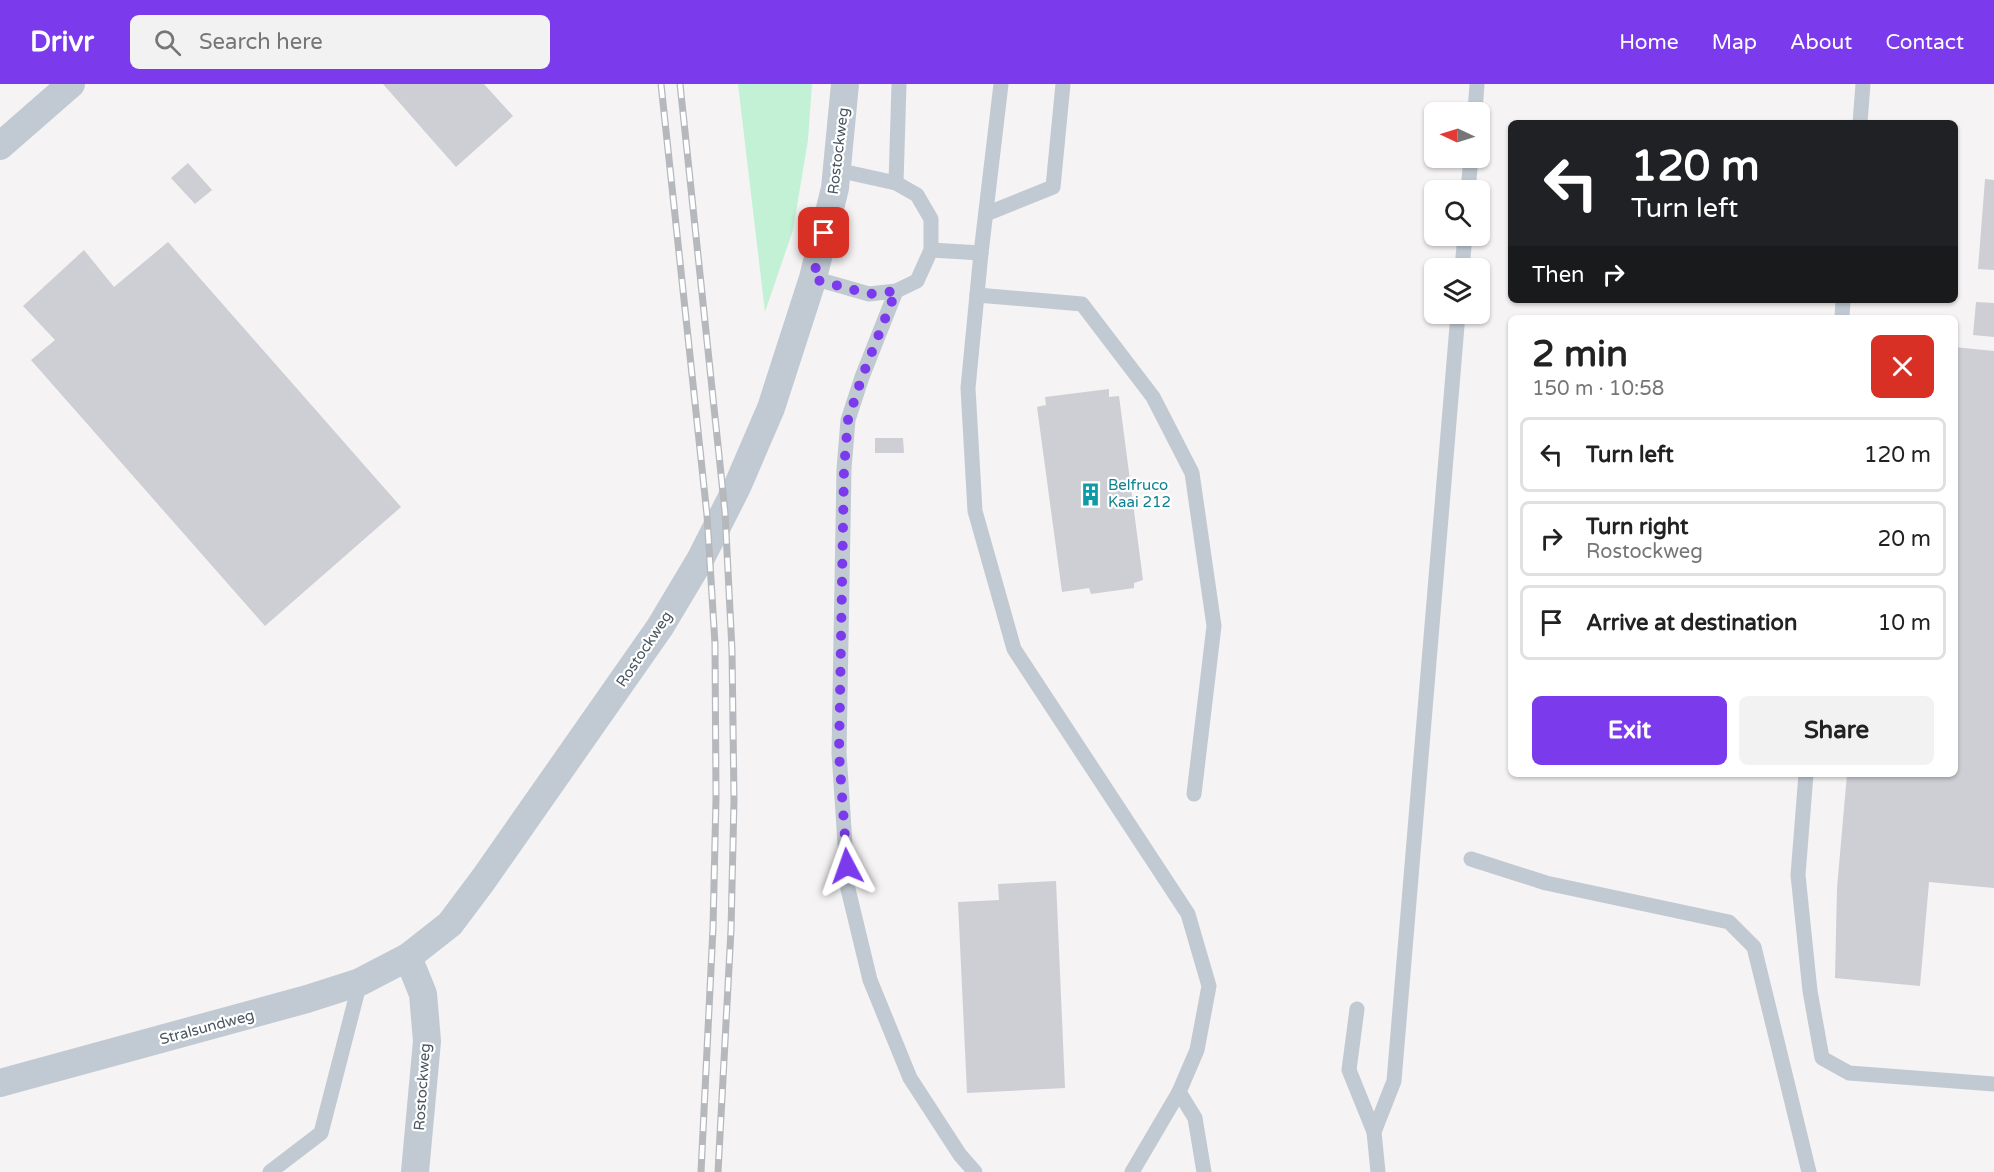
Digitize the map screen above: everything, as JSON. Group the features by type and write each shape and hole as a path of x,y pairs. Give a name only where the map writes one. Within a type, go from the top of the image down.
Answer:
{"street":[{"path":"0,146 71,84"},
{"name":"Rostockweg","path":"416,1172 427,1041 423,994 408,957 450,924 483,880 660,627 720,523 771,408 813,279 835,188 845,84"},
{"name":"Stralsundweg","path":"0,1083 295,1003 360,982 408,957"}],"lane":[{"path":"896,183 899,84"},
{"path":"1001,84 968,388 975,511 1014,649 1188,914 1209,986 1197,1050 1179,1092 1132,1172"},
{"path":"986,214 1053,187 1063,84"},
{"path":"1476,102 1477,84"},
{"path":"1860,120 1863,84"},
{"path":"813,279 869,294 896,291 917,281 931,250 931,219 917,195 896,183 837,170"},
{"path":"931,250 981,253"},
{"path":"896,291 862,377 848,420 844,469 839,753 848,889 870,980 910,1078 960,1155 975,1172"},
{"path":"977,296 1082,304 1153,397 1192,473 1214,626 1194,794"},
{"path":"1374,1132 1394,1081 1457,324"},
{"path":"1806,777 1797,875 1810,991 1822,1059 1849,1073 1994,1084"},
{"path":"1471,859 1546,883 1729,922 1754,947 1809,1172"},
{"path":"270,1172 321,1133 360,982"},
{"path":"1357,1009 1349,1070 1374,1132 1378,1172"},
{"path":"1179,1092 1195,1118 1204,1172"}],"green space":[{"path":"738,84 812,84 808,140 793,230 765,312"}],"building":[{"path":"383,84 484,84 513,116 456,167"},
{"path":"188,163 212,190 195,204 171,178"},
{"path":"1985,179 1994,180 1994,270 1978,269"},
{"path":"168,242 401,507 265,626 31,360 55,340 23,306 84,250 114,287"},
{"path":"1976,302 1994,303 1994,337 1973,335"},
{"path":"1958,347 1994,351 1994,888 1929,882 1920,986 1835,978 1837,888 1847,777 1958,777"},
{"name":"Belfruco Kaai 212","path":"1109,389 1109,397 1119,396 1143,580 1134,583 1134,588 1091,594 1089,588 1062,592 1037,407 1046,405 1045,397"},
{"path":"875,438 903,438 904,453 875,453"},
{"path":"1056,881 1065,1088 967,1093 958,902 999,900 998,884"}],"railway":[{"path":"661,84 707,515 715,644 716,798 713,928 701,1172"},
{"path":"680,84 725,512 732,650 734,800 731,930 718,1172"}],"place":[{"name":"Belfruco Kaai 212","path":"1090,494"}],"route":[{"path":"824,233 813,279 869,294 896,291 862,377 848,420 844,469 839,753 847,866"}]}
